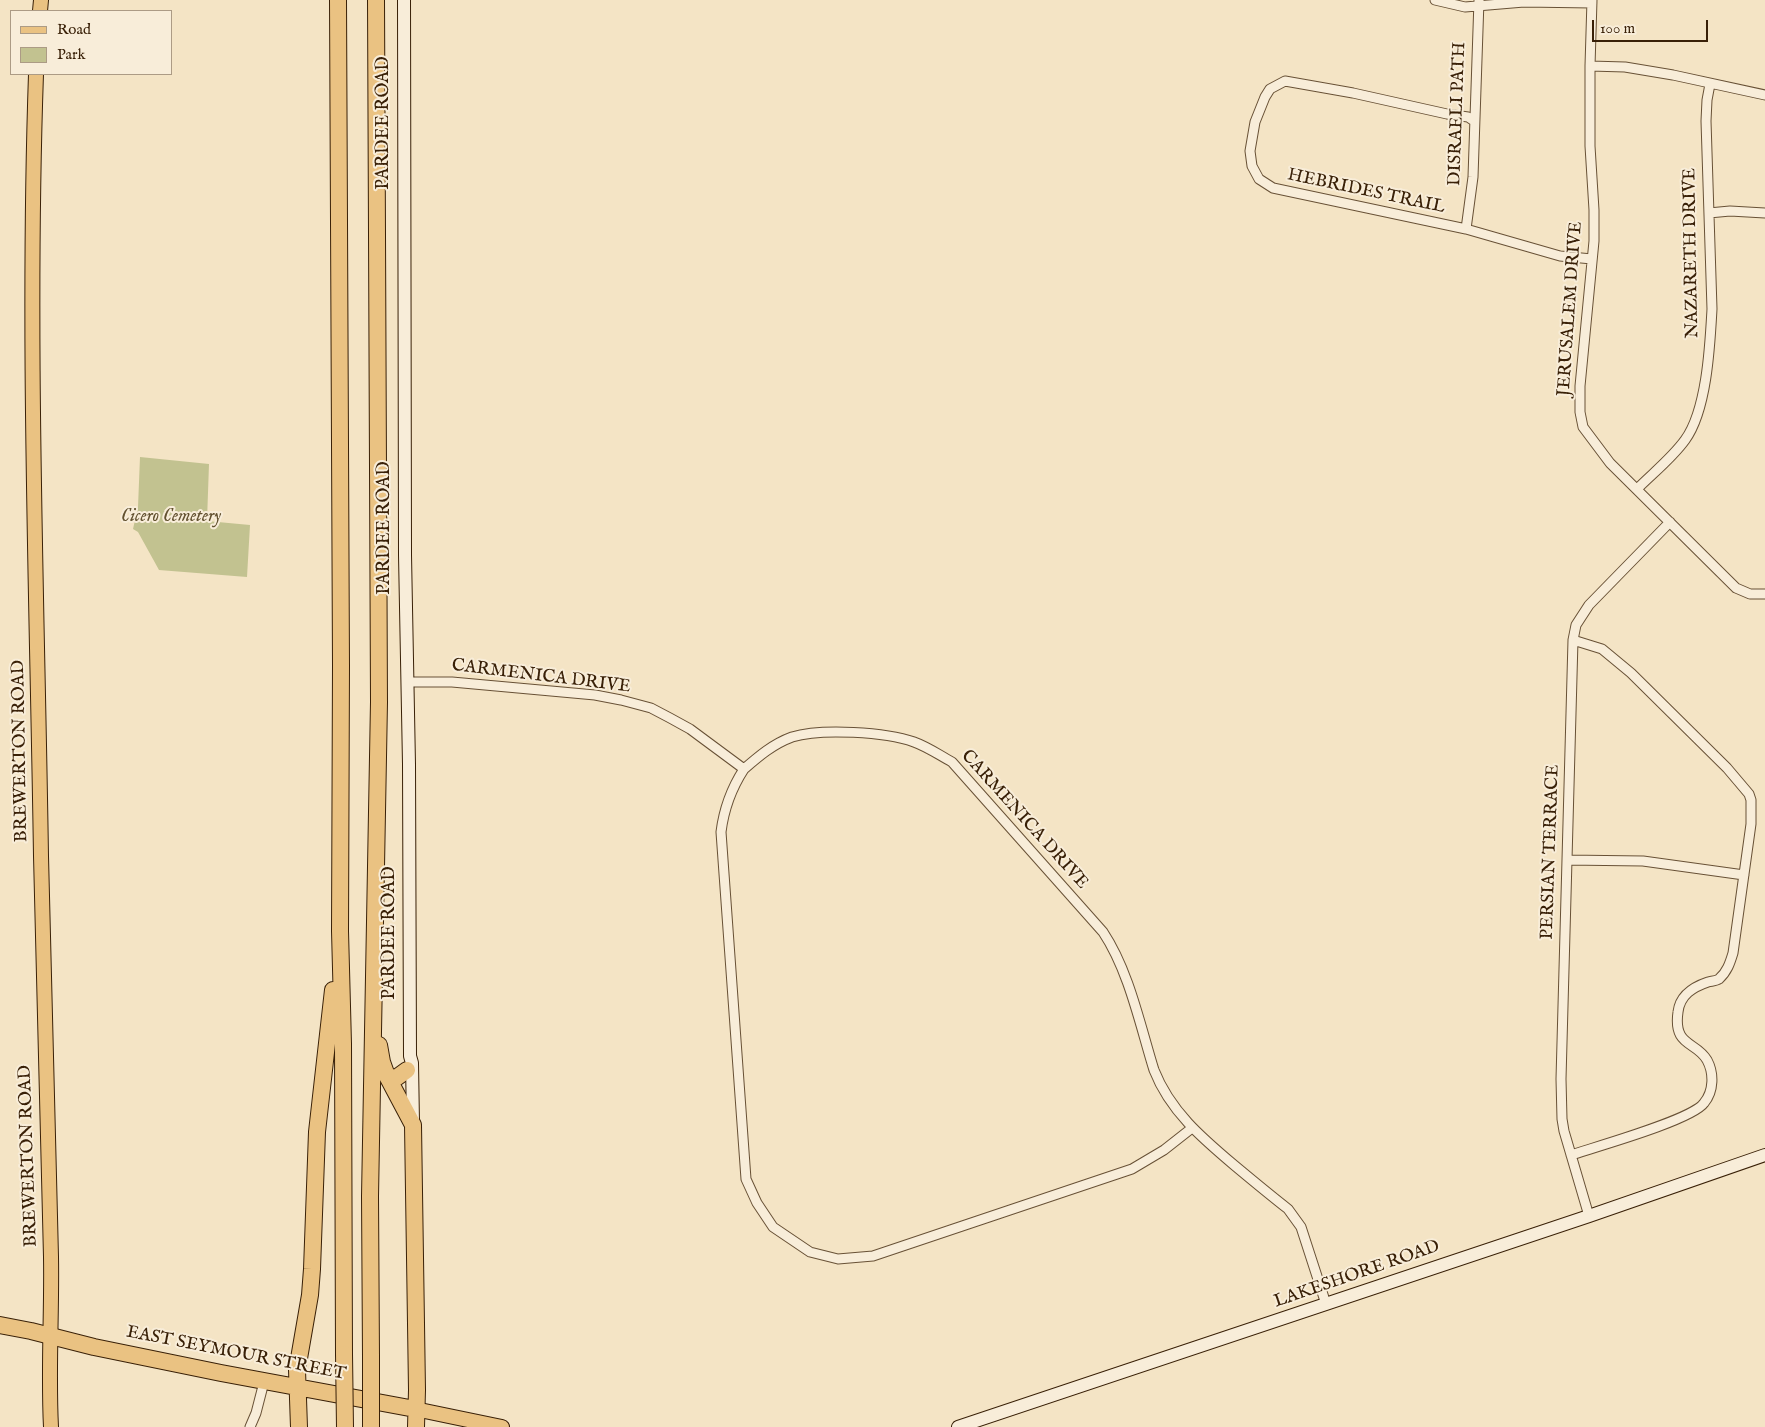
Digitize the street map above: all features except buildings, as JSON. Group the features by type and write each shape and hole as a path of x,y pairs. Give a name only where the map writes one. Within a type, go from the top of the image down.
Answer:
{"highway":[{"path":"338,0 341,656 340,931 343,1044 344,1427"},
{"path":"371,1427 370,1196 378,702 376,0"},
{"path":"299,1427 296,1388 297,1370 310,1295 317,1132 340,931"},
{"path":"374,1000 379,1050 387,1076 410,1119"},
{"path":"387,1076 396,1078 408,1063"},
{"name":"PARDEE ROAD","path":"410,1119 417,1390 412,1408 416,1427"},
{"name":"EAST SEYMOUR STREET","path":"0,1324 94,1347 264,1382 412,1408"}],"main road":[{"name":"BREWERTON ROAD","path":"36,75 33,154 33,346 44,989 51,1254 49,1381 51,1427"},
{"path":"412,1408 502,1427"}],"street":[{"name":"PARDEE ROAD","path":"404,0 405,555 410,774 408,1063 410,1119"},
{"path":"1435,0 1465,7 1479,3 1592,2"},
{"name":"JERUSALEM DRIVE","path":"1592,2 1590,146 1594,210 1592,259 1580,386 1583,427 1587,435 1610,463 1736,588 1750,594 1765,594"},
{"name":"DISRAELI PATH","path":"1466,230 1473,178 1479,3"},
{"path":"1590,66 1625,67 1765,95"},
{"name":"HEBRIDES TRAIL","path":"1474,121 1468,117 1285,81 1270,89 1255,122 1250,151 1252,166 1260,179 1274,188 1466,230 1560,256 1592,259"},
{"name":"NAZARETH DRIVE","path":"1637,489 1685,440 1691,430 1700,405 1710,340 1712,309 1706,121 1710,84"},
{"path":"1709,213 1730,211 1765,213"},
{"name":"PERSIAN TERRACE","path":"1590,1216 1562,1119 1561,1079 1573,640 1576,625 1589,605 1670,522"},
{"path":"1571,1155 1675,1120 1698,1110 1704,1104 1711,1088 1712,1072 1707,1059 1681,1037 1678,1029 1678,1012 1680,1001 1685,995 1694,988 1718,980 1728,968 1733,953 1751,824 1751,800 1746,790 1727,768 1632,673 1602,648 1573,640"},
{"name":"CARMENICA DRIVE","path":"408,682 452,682 595,695 621,700 651,708 690,729 744,769 762,754 791,738 804,734 830,731 894,737 930,748 952,762 1103,932 1121,966 1160,1083 1182,1117 1204,1140 1288,1209 1296,1218 1301,1227 1326,1304"},
{"path":"744,769 727,801 721,832 746,1179 757,1203 773,1227 810,1252 838,1258 873,1256 1132,1169 1164,1150 1192,1128"},
{"path":"1567,860 1643,861 1744,875"},
{"name":"LAKESHORE ROAD","path":"958,1427 1590,1216 1765,1155"},
{"path":"250,1427 256,1413 264,1382"}],"green space":[{"name":"Cicero Cemetery","path":"140,457 209,464 207,521 250,525 247,577 159,570 138,532 133,529 138,507"}]}
